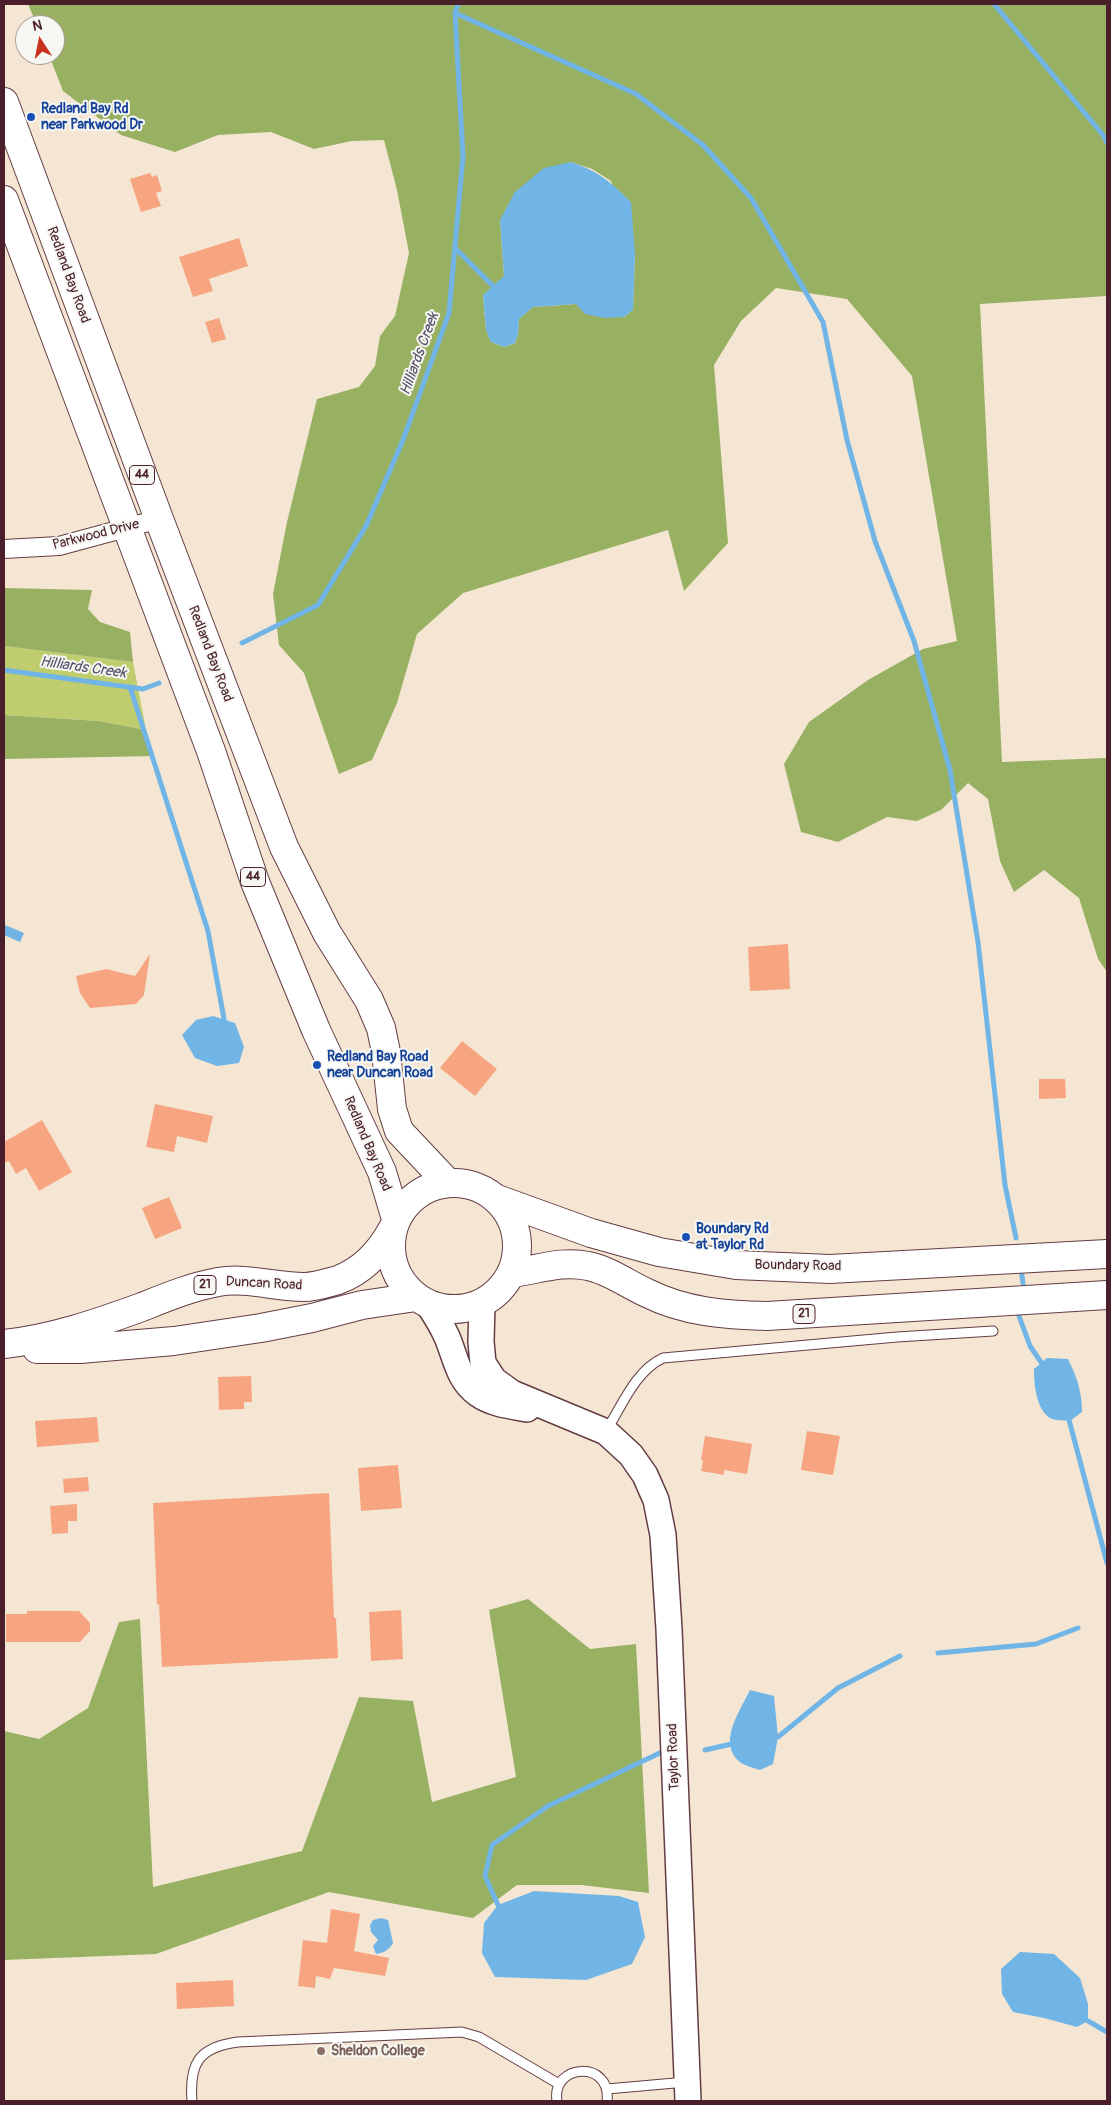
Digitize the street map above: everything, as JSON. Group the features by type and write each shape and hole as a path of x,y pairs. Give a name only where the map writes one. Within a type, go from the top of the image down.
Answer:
{"main road":[{"name":"Redland Bay Road","path":"4,102 159,519 284,847 327,933 369,1000 381,1028 386,1052 392,1109 399,1131 448,1183"},
{"name":"Redland Bay Road","path":"4,200 211,751 255,882 316,1030 382,1172 394,1225"},
{"name":"21","path":"4,1349 80,1348 174,1341 261,1328 312,1318 362,1305 421,1300 445,1309 464,1308 482,1303 494,1296 504,1285 517,1258 518,1242 508,1211 497,1199 474,1186 448,1183 432,1187 417,1194 405,1205 394,1225"},
{"name":"Boundary Road","path":"497,1199 591,1233 659,1252 736,1265 830,1269 1107,1254"},
{"path":"394,1225 390,1249 394,1267 402,1283 421,1300"},
{"name":"Duncan Road","path":"4,1344 26,1342 89,1325 200,1286 234,1281 306,1287 339,1279 360,1268 382,1248 394,1225"},
{"name":"21","path":"511,1273 554,1264 587,1266 615,1276 647,1294 671,1304 698,1311 729,1315 767,1316 1107,1295"}],"street":[{"name":"Parkwood Drive","path":"4,549 59,546 159,519"},
{"name":"Taylor Road","path":"421,1300 440,1322 458,1370 466,1383 478,1394 497,1403 550,1414 606,1432"},
{"name":"Taylor Road","path":"482,1303 481,1342 483,1363 494,1380 512,1393 538,1402 606,1432 631,1455 645,1475 656,1500 663,1535 688,2092"}],"lane":[{"path":"606,1432 639,1377 650,1364 663,1358 897,1337 993,1331"},
{"path":"192,2101 191,2078 196,2062 216,2046 238,2042 462,2032 479,2037 559,2084"},
{"path":"557,2101 559,2084 570,2074 585,2071 598,2077 607,2089 607,2101"},
{"path":"607,2089 688,2092"}],"green space":[{"path":"28,4 1107,4 1107,296 980,304 1002,762 1107,758 1107,972 1098,959 1079,898 1044,870 1014,892 1000,861 988,799 968,783 941,810 917,821 887,817 838,842 801,832 784,764 809,722 868,680 923,649 957,641 912,376 847,299 776,288 741,321 714,365 728,543 684,591 668,530 463,593 417,634 397,703 372,760 339,774 304,673 279,645 273,594 287,522 317,399 359,387 375,366 380,336 395,316 409,253 397,190 384,140 352,141 314,149 271,132 218,135 175,152 121,135 63,91 53,65 65,65 65,15 33,15","holes":["571,162 592,169 611,181 635,255 633,310 624,317 576,304 533,307 519,319 515,343 504,347 491,342 486,330 483,295 504,277 500,220"]},
{"path":"4,588 92,590 88,609 100,622 130,632 133,662 4,646"},
{"path":"4,646 133,662 146,730 99,721 4,715"},
{"path":"4,715 99,721 146,730 154,756 4,759"},
{"path":"528,1599 590,1649 636,1644 649,1893 581,1885 517,1885 473,1918 329,1892 156,1954 4,1960 4,1731 39,1739 88,1708 119,1622 140,1619 153,1887 302,1851 359,1697 413,1701 432,1802 516,1777 489,1610"}],"water":[{"path":"571,162 589,169 604,178 631,202 635,255 633,310 624,317 605,318 585,314 576,304 533,307 519,319 515,343 504,347 491,342 486,330 483,295 504,276 500,220 515,192 544,168"},
{"path":"5,925 24,933 20,942 4,935"},
{"path":"213,1016 235,1023 244,1047 239,1063 217,1066 195,1058 182,1035 196,1020"},
{"path":"1047,1358 1068,1359 1076,1378 1080,1391 1082,1412 1070,1421 1050,1418 1045,1414 1039,1402 1035,1389 1034,1369"},
{"path":"750,1690 774,1696 778,1737 773,1764 760,1770 741,1763 730,1747 732,1727"},
{"path":"534,1891 619,1896 638,1902 645,1937 632,1964 586,1980 495,1977 482,1953 484,1923 498,1905"},
{"path":"381,1918 388,1920 393,1943 386,1951 376,1954 373,1946 378,1940 371,1932 370,1925 373,1920"},
{"path":"1020,1952 1054,1954 1080,1978 1088,2004 1088,2021 1077,2027 1013,2012 1002,1994 1001,1969"}],"building":[{"path":"150,173 152,177 157,175 162,191 156,193 161,206 141,212 130,179"},
{"path":"239,238 248,266 209,279 213,291 193,297 179,257"},
{"path":"219,318 226,339 212,343 205,322"},
{"path":"788,944 790,989 750,991 748,947"},
{"path":"150,954 144,995 136,1004 90,1008 80,993 76,976 106,969 135,976"},
{"path":"462,1041 497,1069 475,1096 440,1068"},
{"path":"1039,1079 1065,1079 1066,1098 1039,1099"},
{"path":"155,1104 213,1116 207,1143 177,1136 174,1152 146,1147"},
{"path":"42,1120 72,1172 39,1191 26,1168 16,1174 9,1161 4,1163 4,1142"},
{"path":"169,1197 182,1228 155,1239 142,1208"},
{"path":"251,1376 252,1402 244,1402 244,1409 219,1410 218,1377"},
{"path":"97,1417 99,1442 37,1447 35,1421"},
{"path":"807,1431 840,1436 833,1475 801,1470"},
{"path":"705,1436 752,1444 747,1474 724,1470 724,1475 701,1471"},
{"path":"398,1465 402,1508 361,1511 358,1468"},
{"path":"88,1477 89,1491 64,1493 63,1479"},
{"path":"329,1493 334,1618 336,1618 338,1658 162,1667 159,1604 157,1605 153,1503"},
{"path":"77,1504 77,1521 68,1521 68,1533 52,1534 50,1506"},
{"path":"401,1610 403,1659 371,1661 369,1612"},
{"path":"27,1611 79,1611 90,1623 90,1631 80,1642 6,1642 6,1614 27,1614"},
{"path":"331,1909 360,1914 354,1951 389,1958 385,1976 334,1968 330,1979 316,1976 315,1988 298,1986 303,1940 327,1943"},
{"path":"233,1980 234,2006 177,2009 176,1983"}],"waterway":[{"name":"Hilliards Creek","path":"242,643 318,605 366,526 403,440 449,313 463,156 455,13 458,4"},
{"path":"994,4 1103,135 1107,143"},
{"path":"455,13 636,94 703,145 751,198 823,322 847,440 875,541 914,641 950,770 978,942 1005,1185 1016,1238"},
{"path":"455,248 494,287"},
{"name":"Hilliards Creek","path":"4,670 143,689 159,683"},
{"path":"130,687 208,931 224,1019"},
{"path":"1021,1269 1023,1283"},
{"path":"1019,1316 1030,1346 1045,1368"},
{"path":"1068,1416 1107,1563"},
{"path":"938,1653 1036,1644 1078,1628"},
{"path":"772,1737 778,1737 838,1688 900,1656"},
{"path":"705,1750 736,1743"},
{"path":"498,1905 485,1876 492,1845 548,1806 664,1751"},
{"path":"1088,2021 1107,2032"}],"place":[{"name":"Redland Bay Rd near Parkwood Dr","path":"31,117"},
{"name":"Redland Bay Road near Duncan Road","path":"317,1065"},
{"name":"Boundary Rd at Taylor Rd","path":"686,1237"},
{"name":"Sheldon College","path":"321,2051"}]}
